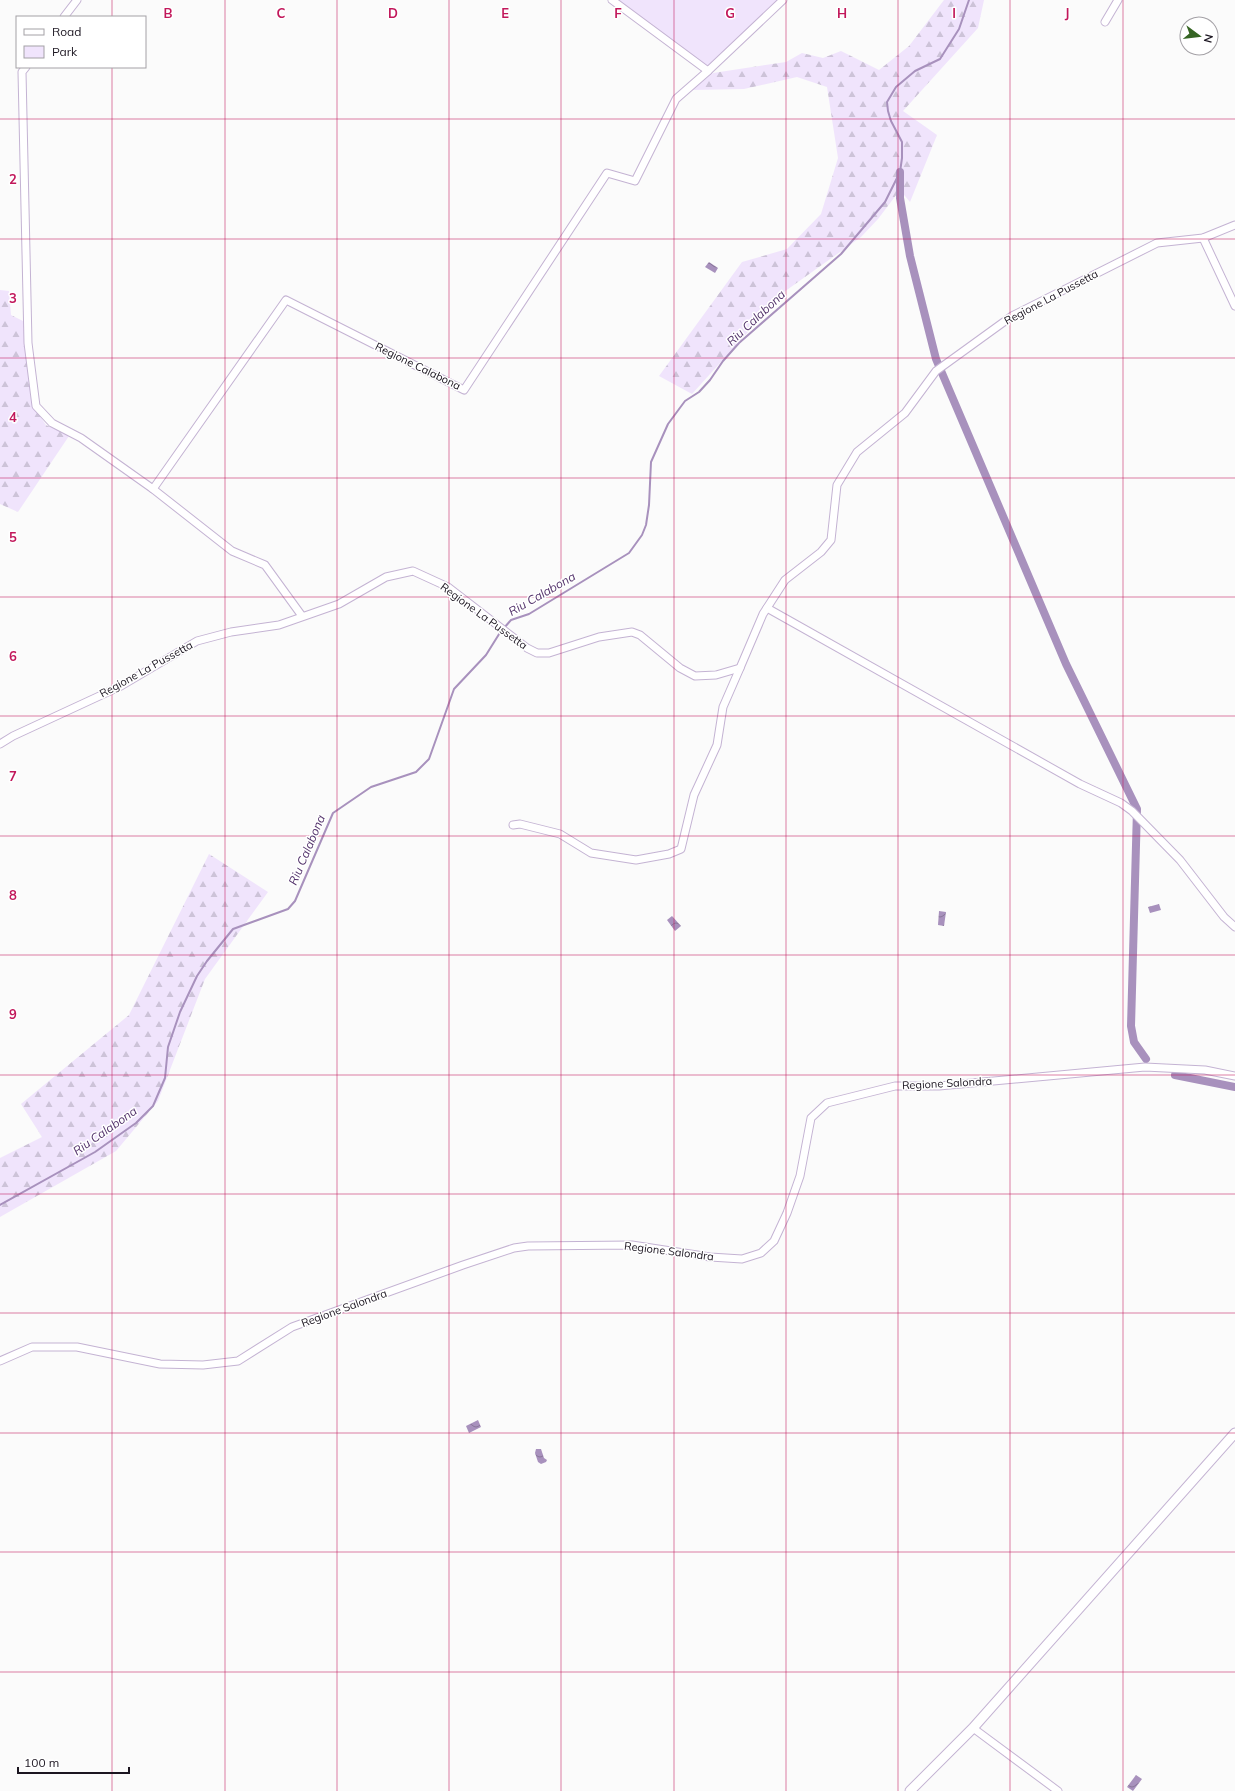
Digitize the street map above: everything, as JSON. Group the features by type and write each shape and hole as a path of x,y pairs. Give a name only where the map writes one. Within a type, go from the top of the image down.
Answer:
{"main road":[{"path":"910,1791 973,1728 1235,1433"}],"street":[{"path":"65,16 76,0"},
{"path":"612,0 708,71 783,0"},
{"path":"1105,22 1118,0"},
{"path":"25,68 22,72 28,343 36,406 52,423 81,438 153,489 232,551 265,564 302,616"},
{"name":"Regione Calabona","path":"153,489 286,300 464,390 607,173 636,181 676,99 708,71"},
{"name":"Regione La Pussetta","path":"0,744 13,736 121,686 197,641 231,632 279,625 340,604 386,577 413,571 448,587 527,648 537,653 549,653 599,637 632,632 640,635 680,668 695,676 716,675 740,668 767,608 785,580 820,552 831,540 837,485 857,452 905,414 936,371 1012,316 1157,243 1202,238 1235,225"},
{"path":"1202,238 1235,306"},
{"path":"767,608 1080,784 1121,803 1132,811 1180,860 1224,917 1235,927"},
{"path":"514,825 520,824 560,834 591,853 636,860 669,854 681,849 694,795 717,745 723,707 740,668"},
{"name":"Regione Salondra","path":"0,1361 32,1347 77,1347 160,1364 204,1365 238,1361 292,1328 463,1265 514,1248 528,1246 632,1245 710,1257 742,1259 761,1253 774,1241 787,1213 800,1176 811,1118 827,1103 895,1086 938,1086 1145,1067 1205,1070 1235,1076"},
{"path":"973,1728 1058,1791"}],"green space":[{"path":"615,0 780,0 708,68"},
{"path":"944,0 984,0 978,28 903,111 937,135 910,202 900,190 878,219 861,237 784,292 692,394 659,376 742,262 787,249 821,214 838,158 827,87 797,77 744,89 692,90 713,73 786,62 802,53 823,58 841,51 879,70 909,46"},
{"path":"0,290 9,291 11,315 25,322 33,406 46,425 69,436 18,512 0,504"},
{"path":"209,854 268,892 205,979 158,1101 116,1151 0,1217 0,1158 42,1137 21,1104 129,1015"}],"water":[{"path":"709,262 718,268 715,273 705,267"},
{"path":"1159,904 1161,910 1150,913 1148,907"},
{"path":"939,911 946,912 944,926 938,925"},
{"path":"672,916 681,926 675,931 667,920"},
{"path":"478,1420 481,1427 469,1433 466,1426"},
{"path":"536,1449 541,1449 544,1458 547,1460 546,1462 541,1464 538,1462 535,1453"},
{"path":"1136,1775 1142,1779 1133,1791 1127,1787"}],"waterway":[{"name":"Riu Calabona","path":"504,628 511,620 529,614 629,553 642,535 646,525 649,505 651,462 668,424 685,401 699,392 710,380 723,361 739,343 841,254 885,202 900,172 902,158 902,142 891,121 887,102 896,87 915,71 940,59 959,29 969,0"},
{"path":"900,172 900,198 910,256 936,359 1066,664 1137,809 1131,1026 1134,1042 1146,1059"},
{"name":"Riu Calabona","path":"0,1205 95,1152 136,1123 153,1106 165,1078 168,1047 180,1012 197,976 207,961 233,929 288,909 295,901 333,813 371,787 416,772 429,759 454,689 486,655 501,631"},
{"path":"1175,1075 1235,1087"}]}
